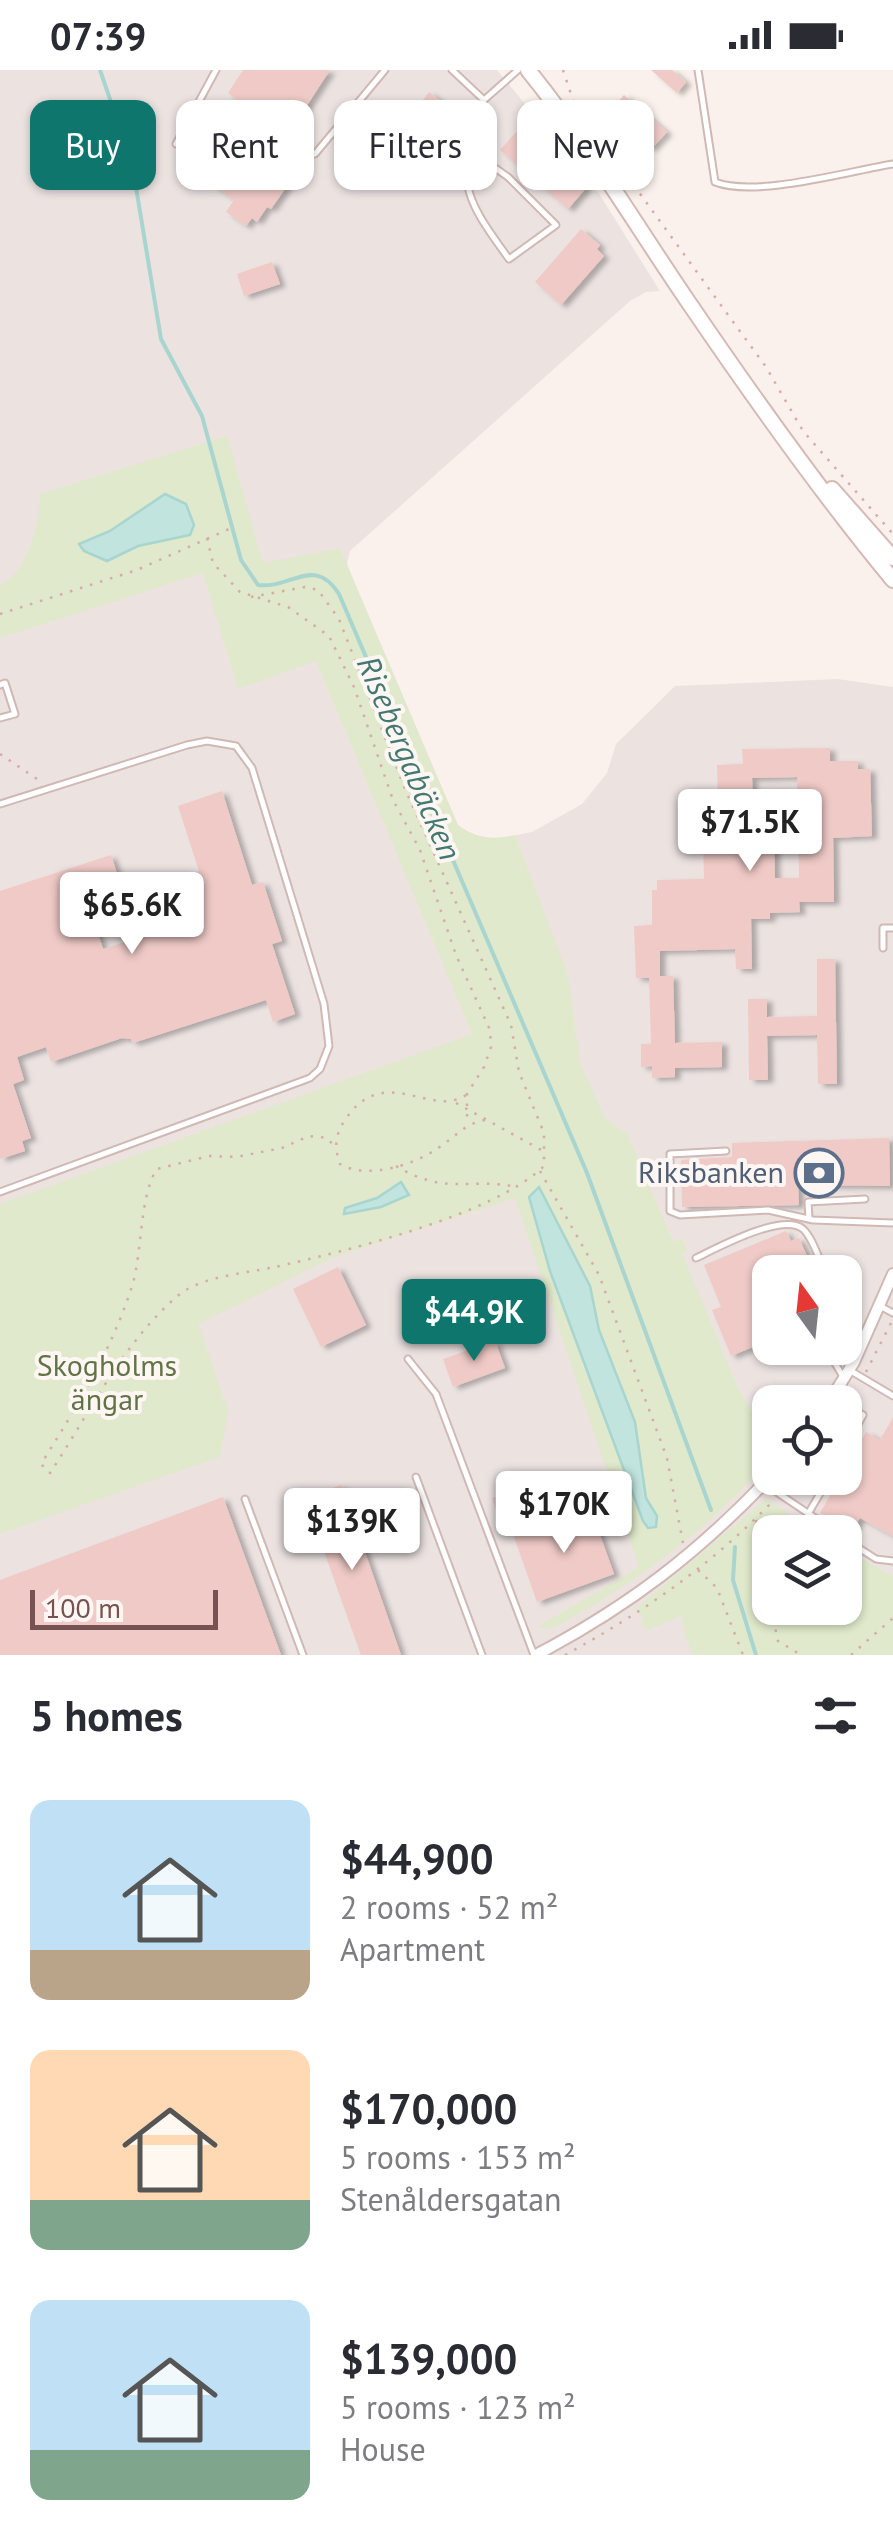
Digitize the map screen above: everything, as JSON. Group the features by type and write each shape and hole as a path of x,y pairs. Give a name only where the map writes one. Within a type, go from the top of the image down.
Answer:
{"main road":[{"path":"528,70 575,130 690,306 893,580"},
{"path":"773,419 893,558"}],"street":[{"path":"843,1385 893,1274"},
{"path":"535,1655 610,1616 690,1555 752,1495"}],"lane":[{"path":"200,100 216,70"},
{"path":"315,154 385,70"},
{"path":"452,70 484,100 518,70"},
{"path":"698,70 715,182 726,187 779,183 893,164"},
{"path":"467,148 508,178 556,226 509,259 469,204 467,148"},
{"path":"0,684 5,683 14,714 0,718"},
{"path":"0,804 197,743 236,746 252,768 324,1004 329,1046 320,1070 310,1078 0,1192"},
{"path":"883,948 883,928 893,928"},
{"path":"726,1151 670,1154 670,1211 680,1215 768,1210 808,1219 893,1223"},
{"path":"808,1219 808,1202 866,1199"},
{"path":"696,1258 773,1225 791,1224 803,1229 816,1255"},
{"path":"880,1306 893,1316"},
{"path":"408,1359 436,1394 535,1655"},
{"path":"836,1365 847,1374 892,1392"},
{"path":"416,1477 482,1655"},
{"path":"780,1495 808,1514 819,1495"},
{"path":"245,1499 303,1655"},
{"path":"862,1550 876,1559 893,1561"}],"path":[{"path":"563,70 574,103 766,367 803,431 893,534"},
{"path":"0,614 137,570 228,529"},
{"path":"207,538 213,563 240,592 288,607 329,636 354,687 394,800 420,850 456,955 490,1030 491,1048 484,1067 467,1094 453,1102"},
{"path":"252,597 305,587 326,596 332,607 406,789 511,1025 526,1092 544,1133 546,1153 539,1170 519,1187 331,1254 184,1291 154,1320 110,1378 50,1472 41,1464 100,1373 134,1277 149,1181 157,1170 209,1156 271,1150 301,1138 340,1130"},
{"path":"0,754 49,788"},
{"path":"484,1120 467,1123 437,1150 395,1165 350,1170 340,1164 336,1148 340,1130 365,1100 384,1091 453,1102 526,1138 546,1153"},
{"path":"467,1094 467,1123"},
{"path":"322,1136 336,1148"},
{"path":"395,1165 420,1180 460,1188 487,1183 519,1187"},
{"path":"539,1170 554,1189 599,1275 667,1458 676,1524 690,1555"},
{"path":"863,1378 893,1316"},
{"path":"100,1373 110,1378"},
{"path":"760,1515 777,1495"},
{"path":"565,1655 619,1626 698,1570 752,1523"},
{"path":"698,1570 717,1588 743,1655"},
{"path":"851,1655 893,1618"},
{"path":"774,1625 778,1641 801,1655"}],"shaded area":[{"path":"0,70 497,70 522,100 517,100 517,190 596,190 660,291 646,292 630,301 350,551 347,564 352,579 458,825 472,835 496,839 532,832 582,804 607,773 616,744 675,686 838,679 893,687 893,1655 0,1655"}],"green space":[{"name":"Skogholms ängar","path":"227,436 263,563 340,548 458,825 485,837 515,835 568,975 580,1063 605,1118 627,1133 673,1242 682,1238 687,1250 682,1253 738,1388 752,1410 752,1478 668,1554 612,1594 552,1629 537,1627 639,1567 515,1198 332,1258 198,1324 228,1410 220,1457 0,1534 0,1204 472,1034 316,661 238,689 203,573 0,638 0,585 10,579 25,558 35,532 40,494"},
{"path":"766,1499 791,1515 752,1515 752,1625 862,1625 862,1559 893,1576 893,1655 692,1655 680,1616 647,1631 640,1621 644,1617 634,1610"}],"water":[{"path":"165,494 186,504 194,525 190,535 138,546 107,561 84,551 79,544 110,531"},
{"path":"401,1182 409,1195 381,1207 344,1214 345,1208 377,1198"},
{"path":"539,1187 590,1286 599,1330 635,1422 646,1498 657,1516 656,1527 648,1528 643,1521 550,1271 529,1197"}],"building":[{"path":"243,70 330,70 311,100 235,100 228,93"},
{"path":"651,70 672,70 686,82 677,93"},
{"path":"429,92 439,100 423,100"},
{"path":"654,121 667,132 654,146"},
{"path":"516,132 517,133 517,165 500,150"},
{"path":"220,190 284,190 271,209 267,207 257,222 252,218 246,226 226,212 234,200"},
{"path":"546,190 584,190 568,209"},
{"path":"581,229 600,245 597,249 604,256 561,305 535,282"},
{"path":"272,262 280,284 244,296 237,274"},
{"path":"830,748 830,761 858,761 858,769 870,769 872,836 833,838 834,902 799,902 800,912 770,913 770,919 751,919 752,969 736,969 735,949 660,951 660,976 673,976 675,1043 722,1042 722,1067 675,1068 675,1077 652,1078 652,1066 641,1067 641,1044 651,1044 649,978 636,978 634,926 652,925 652,890 657,890 657,880 704,879 703,838 719,838 717,765 743,764 742,749","holes":["797,777 798,807 753,809 752,778","774,823 798,823 799,878 775,878"]},
{"path":"222,791 252,885 263,882 282,941 272,944 295,1014 273,1022 266,1000 133,1043 122,1038 51,1062 46,1047 17,1057 24,1080 13,1084 31,1138 22,1141 25,1151 0,1159 0,891 111,855 128,907 93,918 103,949 163,930 149,887 199,871 178,806"},
{"path":"817,959 835,959 837,1084 818,1084 817,1035 767,1036 768,1080 749,1080 748,999 767,999 767,1017 817,1016"},
{"path":"889,1138 890,1186 798,1185 799,1205 682,1207 681,1160 732,1157 732,1143"},
{"path":"786,1231 791,1241 799,1238 806,1255 752,1255 752,1347 731,1356 712,1310 721,1307 704,1265"},
{"path":"338,1267 366,1325 321,1347 293,1289"},
{"path":"495,1341 505,1368 453,1387 443,1359"},
{"path":"893,1417 893,1536 862,1519 862,1515 820,1513 830,1495 862,1495 862,1439 866,1432 880,1440"},
{"path":"546,1479 552,1497 498,1516 492,1498"},
{"path":"341,1485 401,1655 361,1655 305,1498"},
{"path":"223,1497 281,1655 0,1655 0,1580"},
{"path":"591,1510 614,1574 537,1602 514,1537"}],"waterway":[{"name":"Risebergabäcken","path":"100,70 132,163 161,339 202,416 241,560 258,585 311,575 330,583 339,594 587,1173 711,1510"},
{"name":"Risebergabäcken","path":"735,1547 733,1580 756,1655"}],"place":[{"name":"Riksbanken","path":"819,1173"}]}
